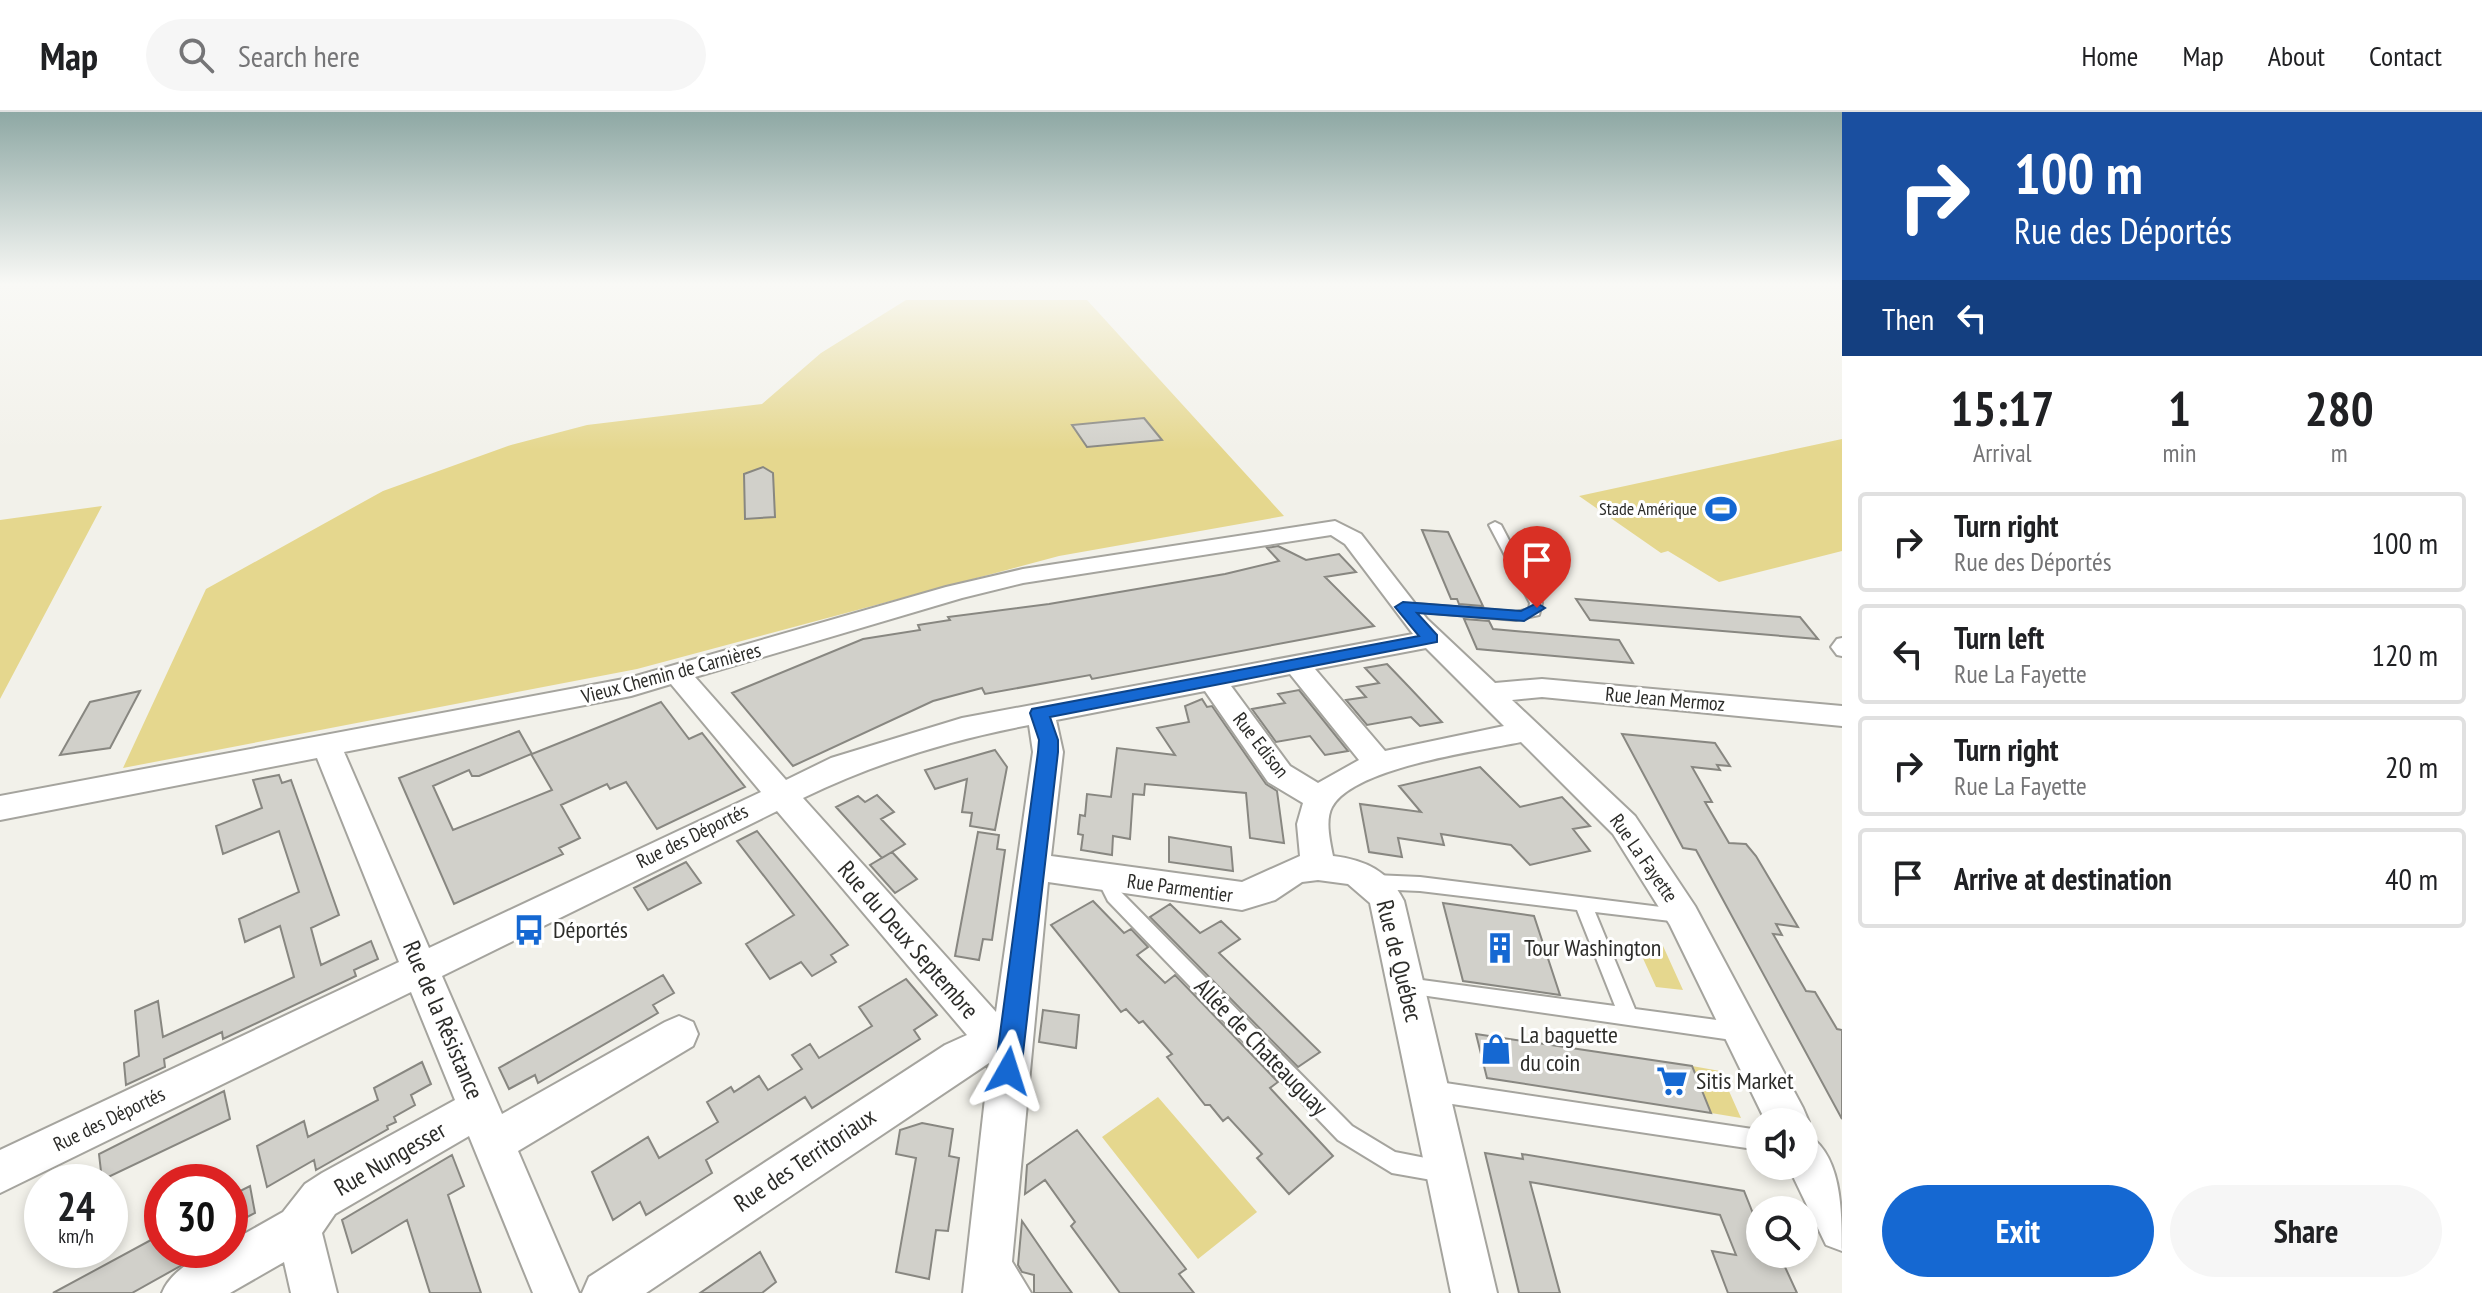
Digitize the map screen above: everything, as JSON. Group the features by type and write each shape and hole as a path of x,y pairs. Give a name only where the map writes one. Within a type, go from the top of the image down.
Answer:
{"street":[{"name":"Vieux Chemin de Carnières","path":"0,808 327,747 678,675 955,592 1010,579 1320,528 1339,529"},
{"name":"Rue La Fayette","path":"1339,529 1353,539 1431,639 1624,825 1683,916 1743,1033 1766,1108"},
{"name":"Rue des Déportés","path":"0,1172 842,766 924,738 1039,713 1431,639"},
{"path":"1296,664 1379,764"},
{"name":"Rue du Deux Septembre","path":"678,675 969,1012 990,1031 1011,1041"},
{"name":"Rue Edison","path":"1212,680 1279,774 1321,799"},
{"name":"Rue Jean Mermoz","path":"1489,693 1551,689 1842,716"},
{"path":"986,1293 1011,1041 1048,752 1048,740 1039,713"},
{"path":"1318,867 1313,827 1321,799 1335,783 1379,764 1529,731"},
{"name":"Rue de la Résistance","path":"327,747 556,1293"},
{"name":"Rue Parmentier","path":"1034,867 1242,896 1261,892 1294,869 1318,867"},
{"name":"Rue de Québec","path":"1318,867 1349,870 1374,882 1387,901 1474,1293"},
{"name":"Rue Nungesser","path":"185,1293 299,1228 320,1199 337,1188 486,1125 679,1034"},
{"name":"Rue des Territoriaux","path":"605,1293 959,1058 987,1045 1011,1041"},
{"path":"1817,1180 1842,1229"},
{"path":"299,1228 314,1293"}],"lane":[{"path":"1403,607 1516,616 1535,612 1536,603 1495,525"},
{"path":"1842,642 1838,647 1842,652"},
{"name":"Allée de Chateauguay","path":"1104,877 1114,896 1345,1133 1392,1162 1447,1171"},
{"path":"1374,882 1420,884 1683,916"},
{"path":"1583,904 1629,1017"},
{"path":"1407,986 1743,1033"},
{"path":"1431,1091 1746,1128"},
{"path":"990,1247 1019,1293"}],"shaded area":[{"path":"843,339 1123,339 1284,516 1059,556 637,669 123,768 206,589 383,491 511,445 587,425 762,404 821,353"},
{"name":"Stade Amérique","path":"1842,439 1842,551 1719,582 1668,551 1661,553 1579,496"},
{"path":"102,506 0,699 0,520"},
{"path":"1636,943 1663,946 1683,990 1656,987"},
{"path":"1692,1066 1720,1071 1741,1118 1711,1113"},
{"path":"1158,1097 1257,1212 1198,1259 1102,1137"}],"building":[{"path":"1144,418 1162,440 1087,447 1072,425"},
{"path":"763,467 773,473 775,517 745,519 744,474"},
{"path":"1422,530 1448,532 1483,606 1459,604 1457,599 1451,599"},
{"path":"1278,546 1306,560 1339,554 1356,572 1325,577 1374,626 1092,679 1090,675 985,694 982,688 933,701 793,766 732,693 863,639 920,630 918,625 950,620 948,617 1049,604 1225,574 1279,561 1267,548"},
{"path":"1576,599 1800,617 1818,639 1590,620"},
{"path":"1464,619 1489,621 1493,629 1619,640 1633,663 1477,649"},
{"path":"1387,664 1442,722 1420,726 1411,717 1367,725 1346,700 1366,697 1357,687 1379,683 1365,668"},
{"path":"1299,690 1348,751 1325,755 1310,736 1276,742 1252,709 1285,703 1278,694"},
{"path":"140,691 110,748 60,755 90,702"},
{"path":"1202,699 1207,707 1212,706 1266,784 1277,791 1284,843 1250,838 1246,793 1145,784 1144,795 1133,794 1130,839 1113,836 1112,855 1081,850 1083,835 1078,834 1080,815 1085,816 1087,794 1111,797 1117,748 1175,755 1157,728 1189,722 1185,706"},
{"path":"661,702 689,739 702,733 745,787 657,829 626,782 610,789 607,784 561,805 580,838 559,848 563,854 454,904 399,778 519,731 532,754","holes":["531,754 552,790 453,830 433,786 469,770 472,776 479,776"]},
{"path":"1622,734 1715,743 1730,766 1717,765 1720,770 1692,767 1712,802 1705,802 1729,843 1746,844 1756,856 1798,927 1776,924 1782,935 1773,934 1806,991 1815,992 1837,1029 1842,1030 1842,1119 1696,850 1683,848"},
{"path":"995,750 1007,767 995,830 970,826 972,813 962,812 967,779 935,789 925,770"},
{"path":"1480,767 1520,807 1562,797 1590,826 1573,829 1590,851 1530,865 1511,845 1441,834 1444,845 1398,838 1402,857 1369,852 1360,804 1421,812 1399,786"},
{"path":"279,775 282,783 291,780 339,915 311,928 321,965 371,941 378,959 354,970 356,976 223,1039 222,1032 164,1059 165,1067 126,1085 124,1063 139,1056 135,1011 158,1001 163,1037 294,977 280,926 245,942 239,919 299,892 279,831 223,854 216,826 262,808 253,780"},
{"path":"877,795 894,812 881,819 905,844 882,858 836,807 858,796 865,802"},
{"path":"757,831 848,945 831,955 836,962 812,976 801,962 770,979 746,944 794,915 737,841"},
{"path":"978,832 999,835 997,849 1005,850 992,940 983,939 979,960 955,956"},
{"path":"1169,837 1231,847 1233,871 1169,862"},
{"path":"892,852 917,879 895,893 870,865"},
{"path":"686,862 701,883 648,910 634,888"},
{"path":"1093,901 1124,933 1131,929 1148,947 1137,955 1165,983 1175,975 1278,1082 1270,1088 1333,1156 1289,1194 1257,1158 1262,1154 1228,1117 1223,1121 1210,1105 1205,1105 1167,1057 1172,1054 1143,1021 1139,1023 1126,1009 1121,1012 1051,925"},
{"name":"Tour Washington","path":"1443,903 1534,916 1560,995 1463,981"},
{"path":"1170,904 1200,933 1221,921 1240,939 1219,953 1320,1052 1298,1067 1150,917"},
{"path":"663,975 674,993 653,1005 658,1013 538,1083 535,1075 509,1089 499,1068"},
{"path":"906,979 937,1015 914,1030 920,1039 812,1108 805,1097 706,1160 712,1173 646,1215 640,1202 613,1220 592,1172 648,1137 659,1158 718,1122 707,1102 731,1087 734,1092 759,1076 768,1090 802,1069 792,1055 810,1044 819,1058 872,1026 859,1007"},
{"path":"1043,1010 1079,1015 1076,1048 1039,1042"},
{"path":"1476,1034 1692,1066 1711,1113 1487,1078"},
{"path":"422,1062 431,1084 411,1095 415,1105 394,1117 396,1122 387,1126 388,1129 316,1170 314,1160 267,1187 257,1146 304,1121 308,1137 378,1100 374,1088"},
{"path":"224,1091 230,1119 128,1168 128,1164 100,1164 99,1154"},
{"path":"922,1123 953,1129 949,1156 959,1158 948,1231 936,1230 929,1279 896,1272 916,1158 896,1154 900,1130"},
{"path":"1077,1130 1186,1269 1179,1274 1194,1293 1120,1293 1071,1226 1075,1222 1045,1180 1025,1194 1027,1165"},
{"path":"1485,1153 1523,1159 1522,1154 1744,1191 1746,1268 1785,1268 1797,1293 1728,1293 1712,1251 1736,1255 1720,1215 1530,1182 1560,1293 1519,1293"},
{"path":"452,1155 464,1186 448,1195 481,1293 430,1293 407,1220 352,1253 342,1220"},
{"path":"248,1187 255,1213 248,1217"},
{"path":"1022,1221 1072,1293 1034,1293 1034,1275 1022,1272 1018,1265"},
{"path":"144,1244 144,1268 177,1268 132,1293 53,1293 99,1268 128,1268 128,1252"},
{"path":"760,1252 776,1282 762,1293 700,1293"}],"place":[{"name":"Stade Amérique","path":"1721,509"},
{"name":"Déportés","path":"529,930"},
{"name":"Tour Washington","path":"1500,948"},
{"name":"La baguette du coin","path":"1496,1049"},
{"name":"Sitis Market","path":"1672,1081"}],"route":[{"path":"1008,1071 1048,752 1048,740 1039,713 1431,639 1403,607 1524,616 1531,615 1537,608"}]}
